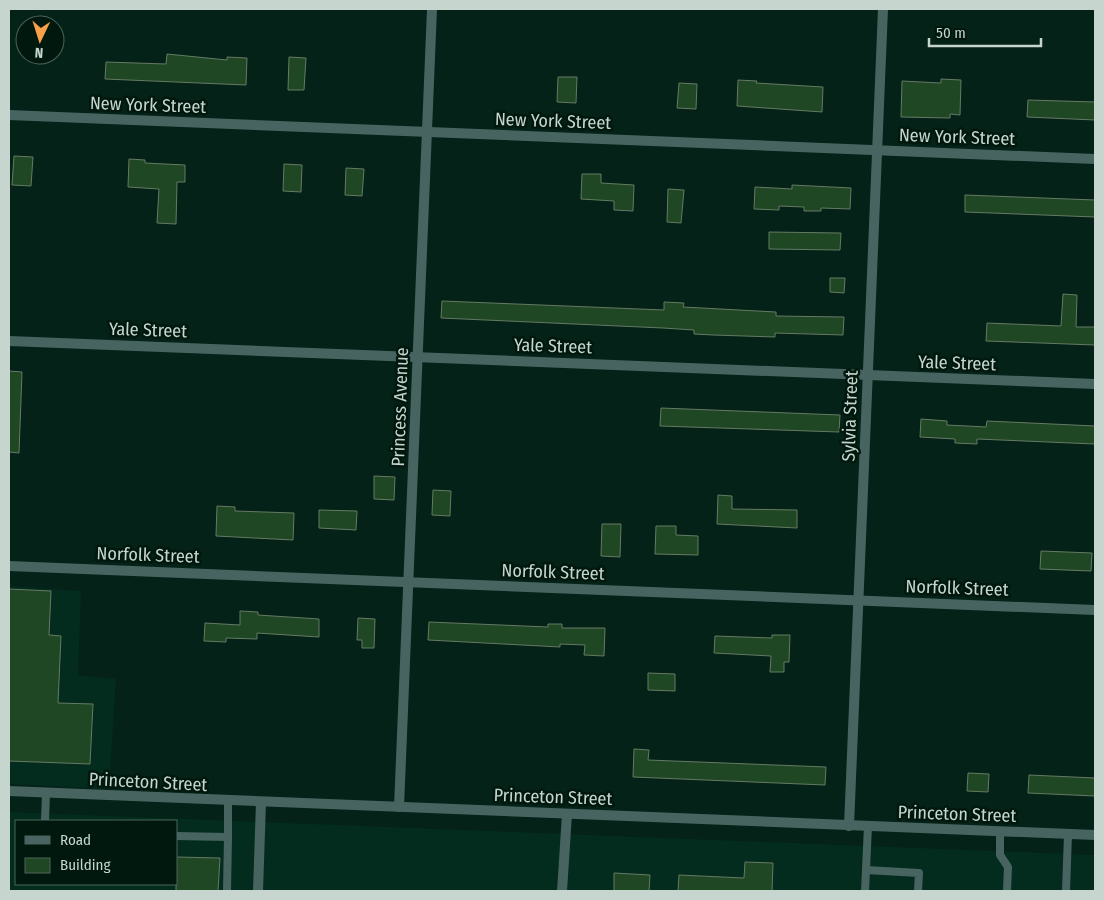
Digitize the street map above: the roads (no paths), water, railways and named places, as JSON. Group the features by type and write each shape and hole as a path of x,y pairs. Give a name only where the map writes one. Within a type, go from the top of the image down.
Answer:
{"street":[{"name":"Princess Avenue","path":"399,807 432,9"},
{"name":"Sylvia Street","path":"849,826 883,9"},
{"name":"New York Street","path":"9,116 1095,159"},
{"name":"Yale Street","path":"9,341 1095,384"},
{"name":"Norfolk Street","path":"9,566 1095,610"},
{"name":"Princeton Street","path":"9,791 228,802 399,807 1095,835"},
{"path":"258,891 261,802"},
{"path":"562,891 566,814"}],"lane":[{"path":"45,820 46,793"},
{"path":"227,891 228,802"},
{"path":"865,891 868,826"},
{"path":"1000,832 1000,855 1008,867 1007,891"},
{"path":"1066,891 1068,834"},
{"path":"178,836 228,837"},
{"path":"866,870 919,873 918,891"}]}
